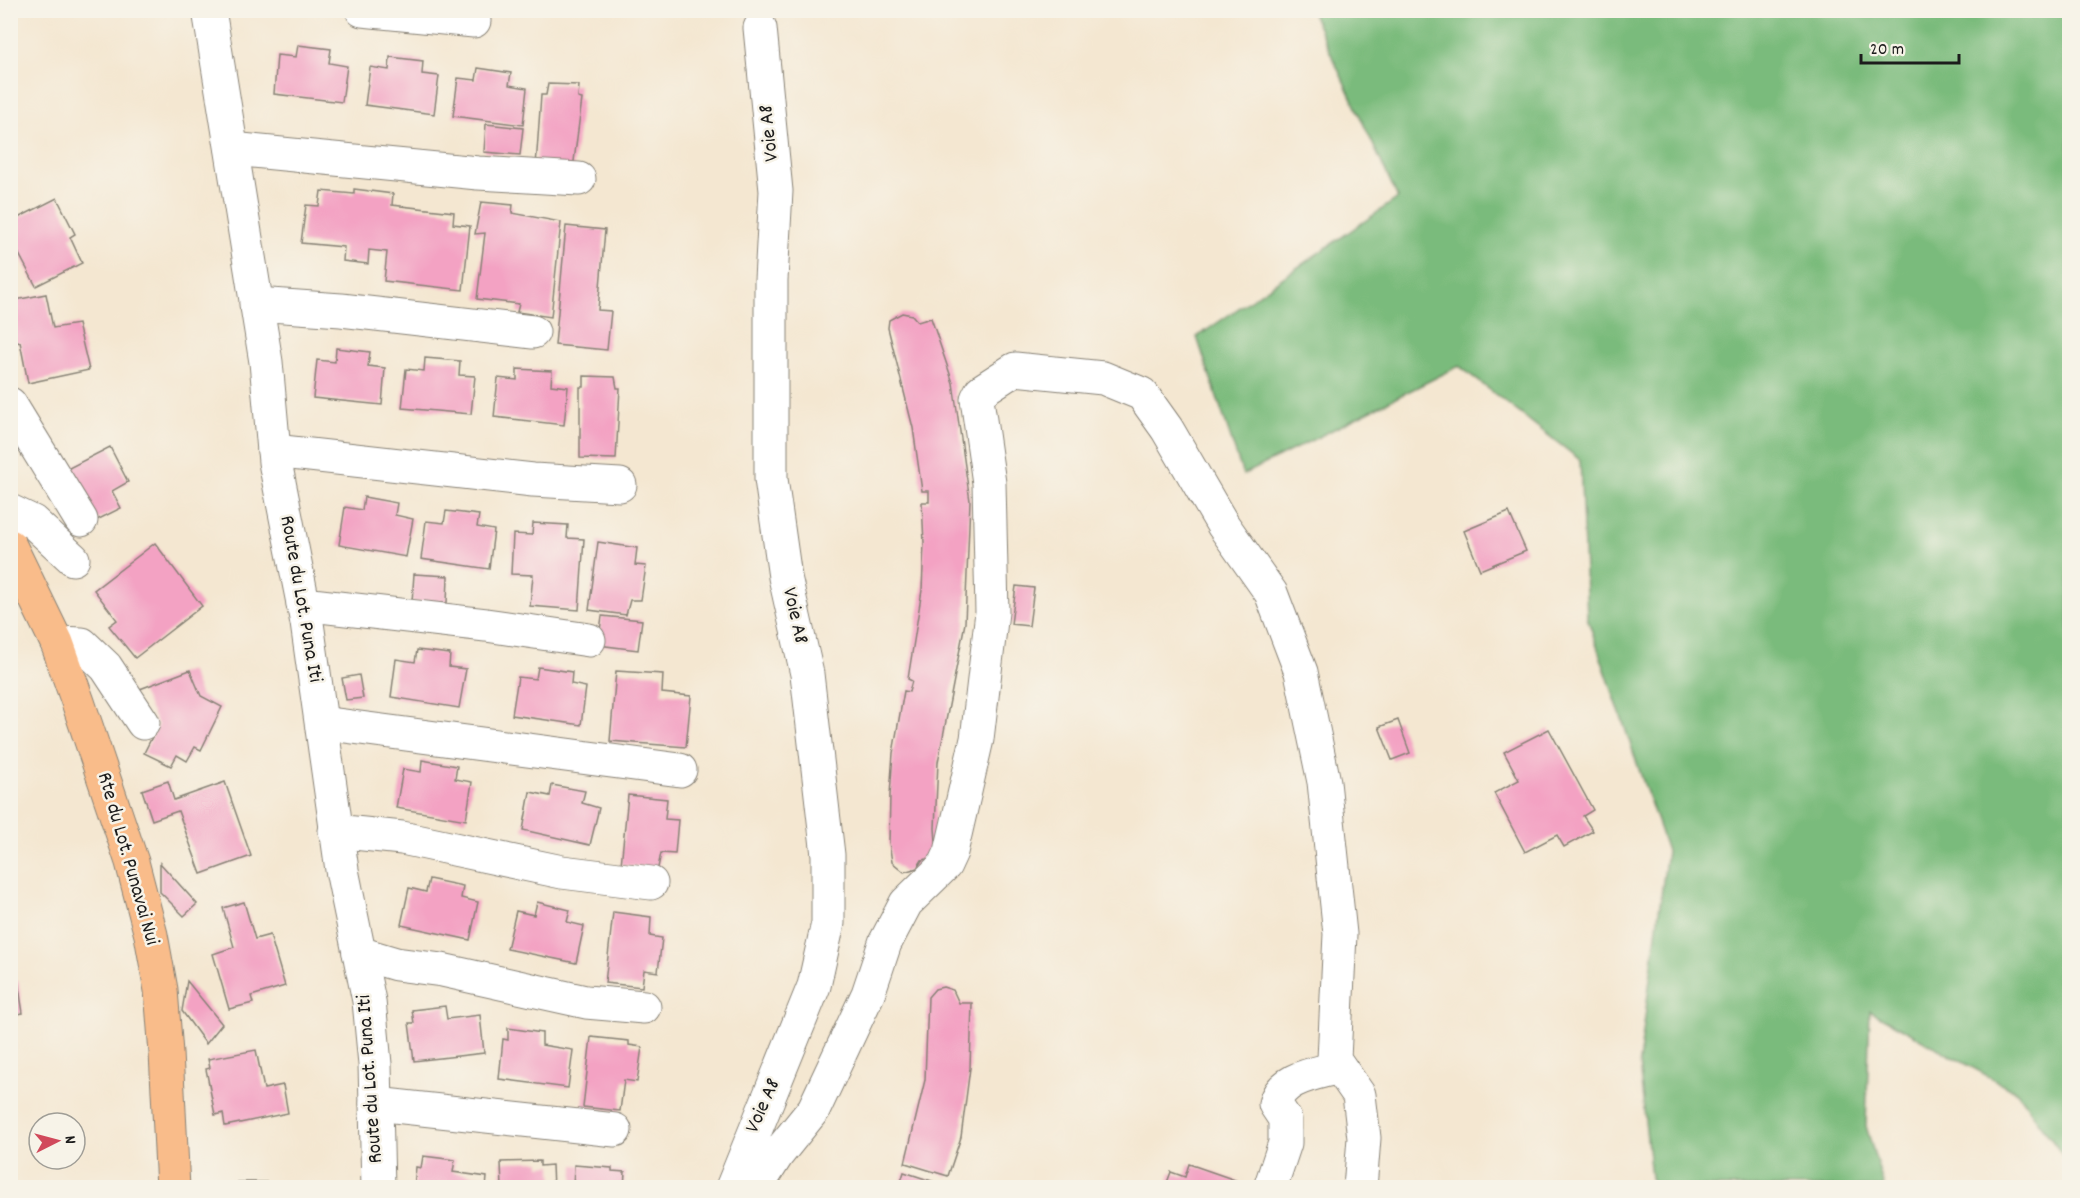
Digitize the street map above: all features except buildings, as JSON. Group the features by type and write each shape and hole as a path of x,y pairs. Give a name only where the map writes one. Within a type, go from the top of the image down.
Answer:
{"main road":[{"name":"Rte du Lot. Punavai Nui","path":"10,546 57,643 132,862 151,935 161,990 173,1188"}],"street":[{"name":"Route du Lot. Puna Iti","path":"209,10 266,362 274,451 303,604 322,723 335,831 369,1001 376,1104 378,1188"},
{"path":"362,10 474,21"},
{"name":"Voie A8","path":"732,1188 814,986 828,923 828,855 807,675 785,577 771,479 771,280 776,190 760,28"},
{"path":"232,149 478,173 579,179"},
{"path":"256,304 341,310 533,332"},
{"name":"Voie A8","path":"756,1188 777,1155 814,1109 868,994 885,943 906,903 945,865 951,852 977,739 992,612 989,483 978,413 981,391 1015,369 1103,378 1142,394 1167,429 1223,525 1271,593 1300,672 1324,782 1340,934 1333,1048 1334,1059 1339,1066"},
{"path":"10,404 81,520"},
{"path":"274,451 533,480 620,484"},
{"path":"10,512 33,522 72,559"},
{"path":"303,604 486,625 589,640"},
{"path":"57,643 82,644 106,667 143,723"},
{"path":"322,723 680,770"},
{"path":"335,831 402,838 562,872 651,883"},
{"path":"359,953 396,964 442,970 586,1002 644,1007"},
{"path":"1270,1188 1285,1143 1286,1119 1275,1104 1278,1092 1288,1083 1339,1066 1359,1095 1364,1138 1360,1188"},
{"path":"376,1104 615,1130"}],"green space":[{"path":"1311,11 2069,11 2069,1164 2017,1092 1870,1011 1866,1126 1884,1187 1652,1187 1639,1062 1667,851 1587,617 1580,460 1459,366 1243,475 1197,337 1398,198"}]}
